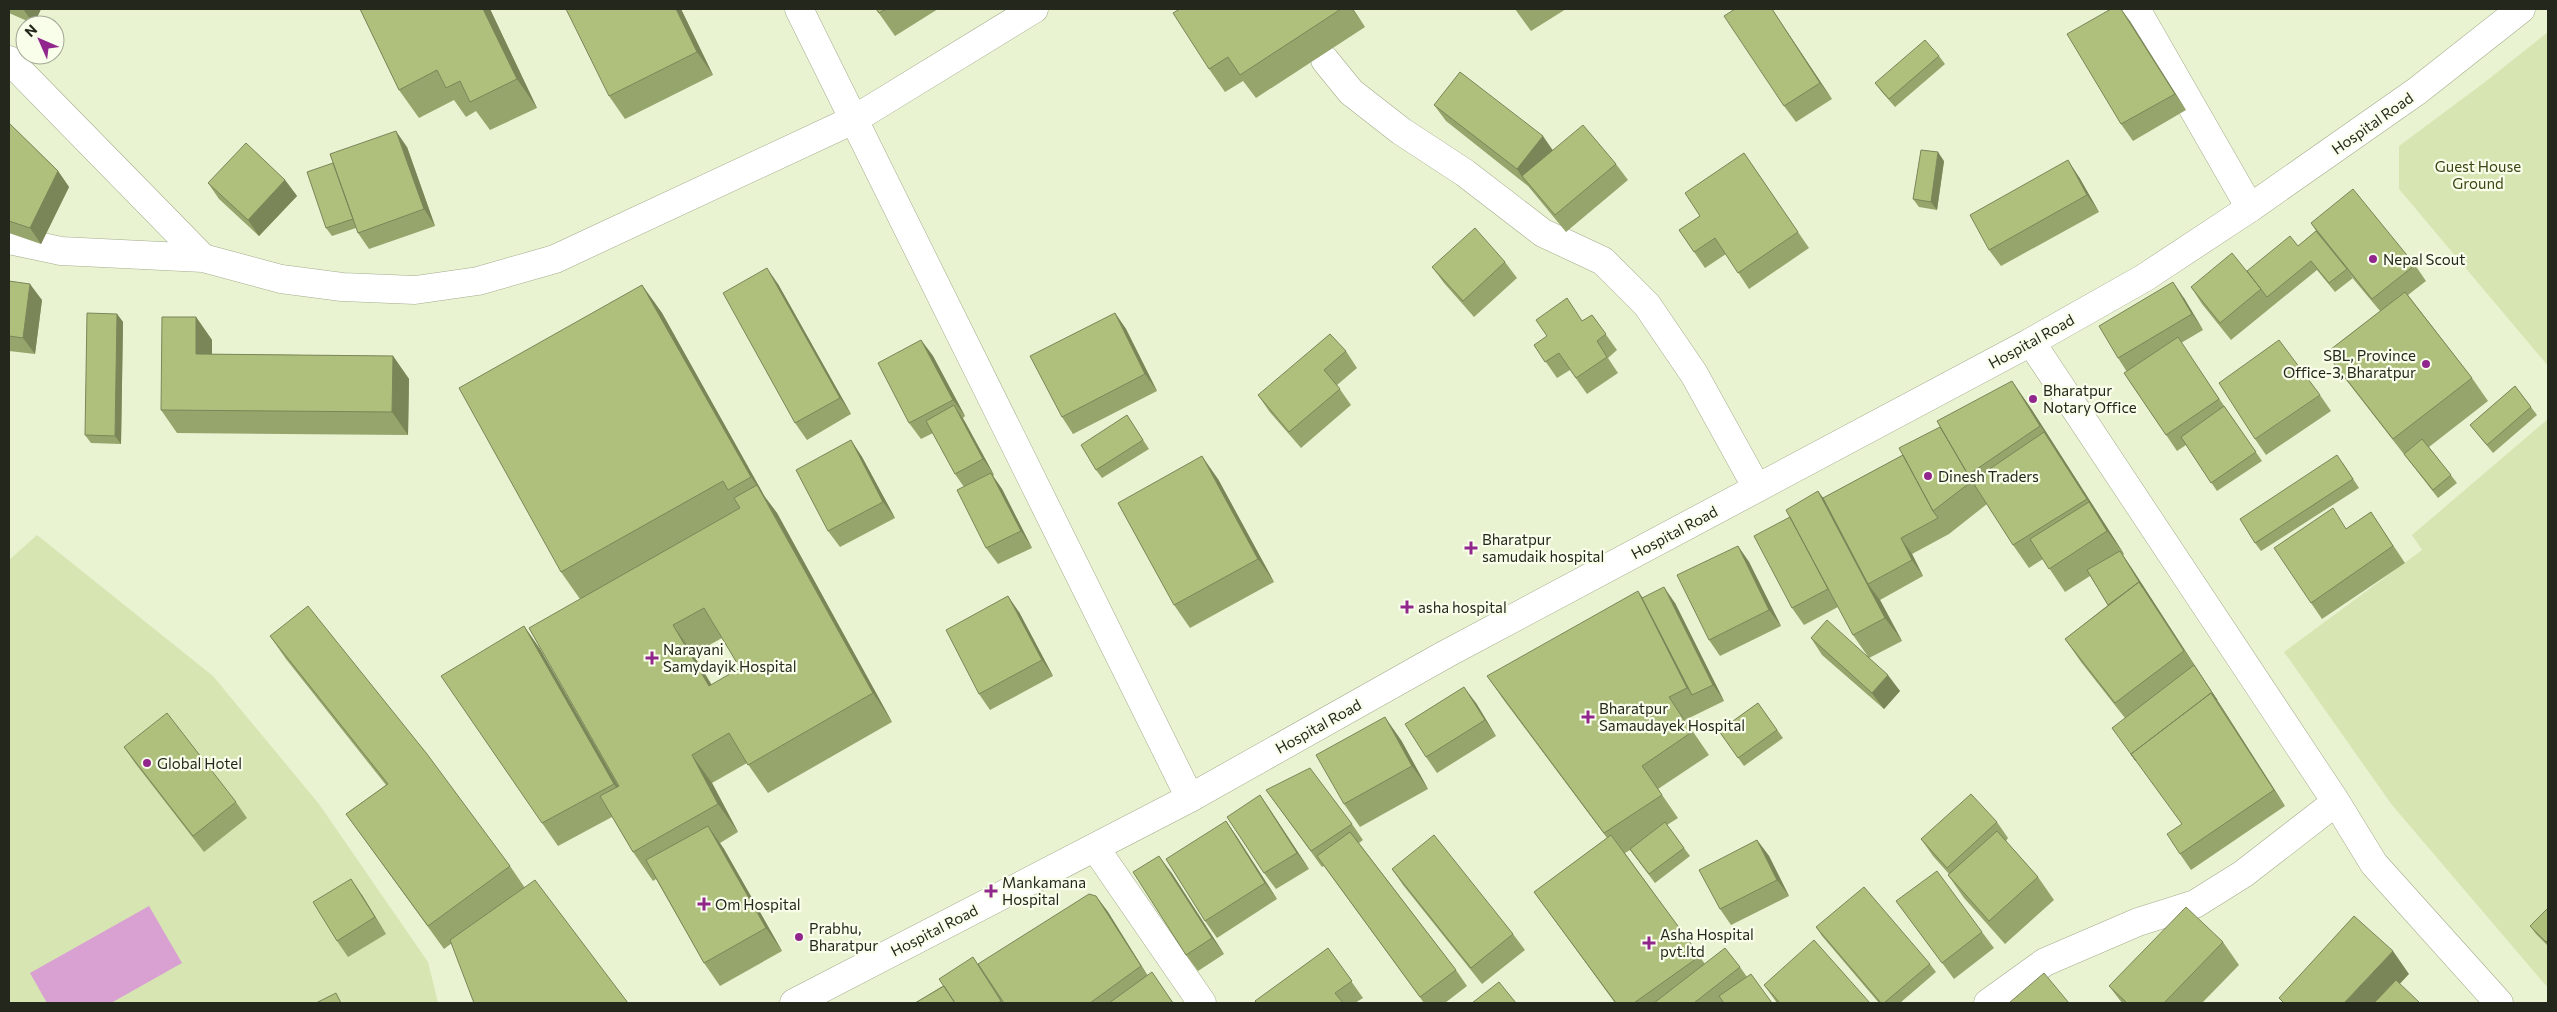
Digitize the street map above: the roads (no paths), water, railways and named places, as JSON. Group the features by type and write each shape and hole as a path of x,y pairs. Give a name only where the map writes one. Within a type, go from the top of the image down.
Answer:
{"street":[{"path":"799,9 1190,798"},
{"path":"9,240 61,251 203,258 282,279 342,287 415,290 478,281 555,259 853,120 1034,9"},
{"path":"2136,9 2250,208"},
{"name":"Hospital Road","path":"794,1003 1096,849 1446,654 2030,342 2144,278 2250,208 2417,91 2521,9"},
{"path":"9,60 203,258"},
{"path":"1324,60 1352,92 1401,131 1465,173 1543,233 1603,261 1647,305 1694,374 1757,488"},
{"path":"2030,342 2336,802 2374,864 2499,1003"},
{"path":"1988,1003 2045,962 2138,922 2195,904 2243,874 2336,802"},
{"path":"1096,849 1202,1003"}],"place":[{"name":"Nepal Scout","path":"2373,259"},
{"name":"SBL, Province Office-3, Bharatpur","path":"2426,364"},
{"name":"Bharatpur Notary Office","path":"2033,399"},
{"name":"Dinesh Traders","path":"1928,476"},
{"name":"Bharatpur samudaik hospital","path":"1471,548"},
{"name":"asha hospital","path":"1407,607"},
{"name":"Narayani Samydayik Hospital","path":"652,658"},
{"name":"Bharatpur Samaudayek Hospital","path":"1588,717"},
{"name":"Global Hotel","path":"147,763"},
{"name":"Mankamana Hospital","path":"991,891"},
{"name":"Om Hospital","path":"704,904"},
{"name":"Prabhu, Bharatpur","path":"799,937"},
{"name":"Asha Hospital pvt.ltd","path":"1649,943"}],"park label":[{"name":"Guest House Ground","path":"2478,174"}]}
